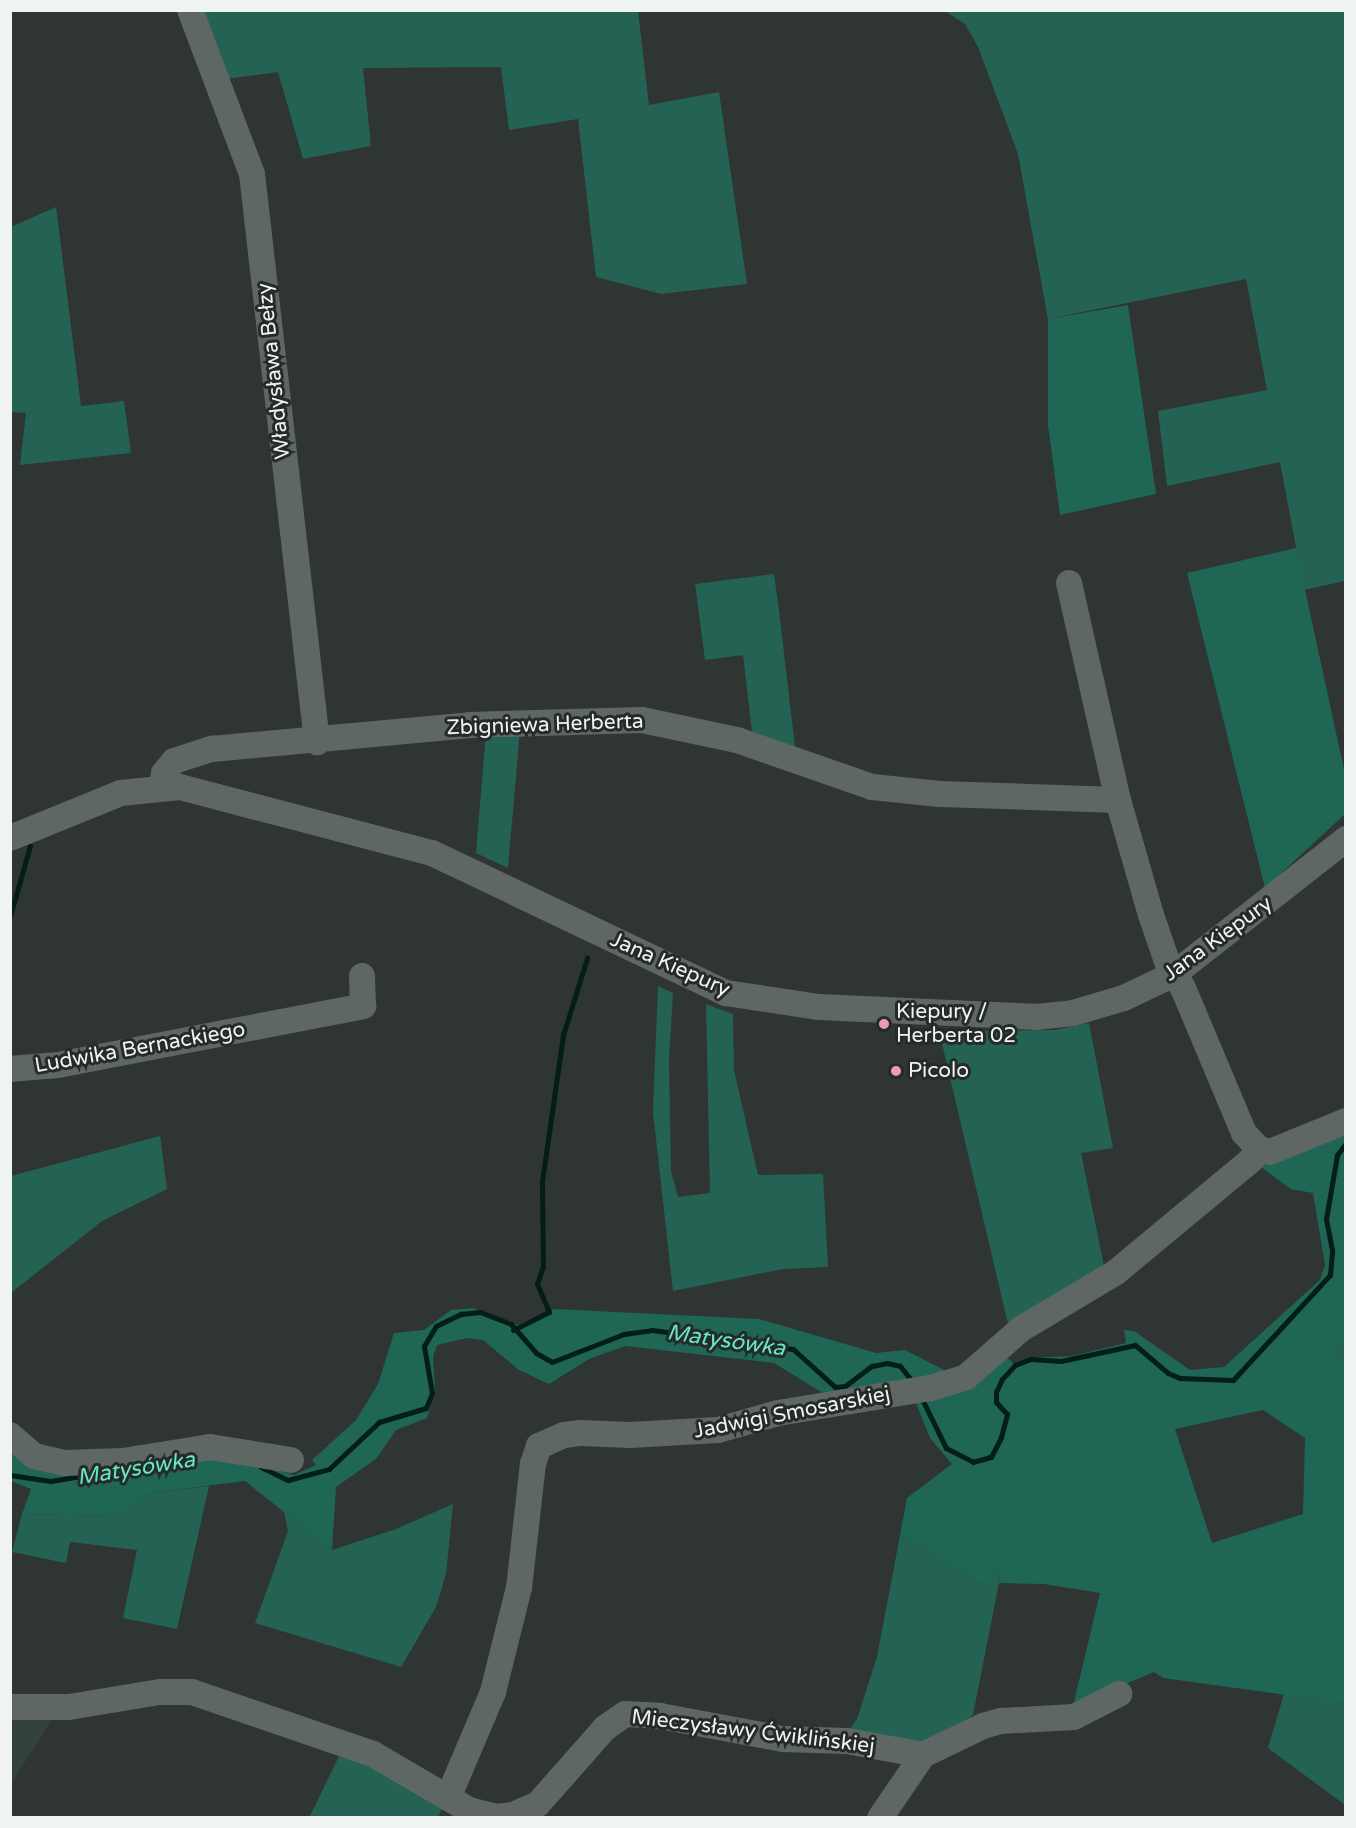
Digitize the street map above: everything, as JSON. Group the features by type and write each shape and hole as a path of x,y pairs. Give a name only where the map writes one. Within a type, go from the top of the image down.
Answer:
{"street":[{"name":"Władysława Bełzy","path":"190,10 252,174 317,742"},
{"path":"1069,583 1118,800 1154,925 1244,1133 1259,1149 1270,1152 1346,1122"},
{"name":"Zbigniewa Herberta","path":"162,786 164,773 174,761 193,753 470,725 642,720 737,740 872,787 940,794 1118,800"},
{"name":"Jana Kiepury","path":"10,838 104,799 162,786 180,787 432,854 688,978 750,998 844,1008 1036,1017 1104,1005 1141,992 1174,974 1346,839"},
{"name":"Ludwika Bernackiego","path":"10,1069 58,1065 363,1006 362,976"},
{"name":"Jadwigi Smosarskiej","path":"448,1798 493,1692 519,1588 534,1464 539,1446 564,1435 581,1433 630,1435 718,1430 778,1413 931,1388 966,1377 1021,1329 1099,1285 1251,1160 1259,1149"},
{"path":"10,1435 34,1456 64,1463 123,1461 210,1447 291,1460"},
{"name":"Mieczysławy Ćwiklińskiej","path":"10,1707 69,1707 147,1693 192,1692 373,1754 448,1798 489,1816 505,1817 529,1809 557,1786 605,1728 619,1717 633,1713 783,1739 847,1741 923,1755"},
{"path":"880,1818 923,1755 983,1726 1001,1721 1074,1717 1119,1694"}],"shaded area":[{"path":"11,1714 54,1716 11,1784"}],"green space":[{"path":"197,11 638,11 649,105 719,92 747,284 661,294 596,277 578,119 509,130 501,67 363,68 371,146 303,159 278,72 225,79"},
{"path":"945,11 1345,11 1345,581 1304,590 1280,462 1167,486 1158,411 1267,390 1246,279 1048,319 1018,154 978,47 965,24"},
{"path":"56,207 81,406 124,401 131,453 20,465 26,413 11,412 11,227"},
{"path":"1128,305 1156,494 1060,515 1048,425 1048,319"},
{"path":"1296,548 1345,774 1345,814 1265,888 1187,573"},
{"path":"774,574 796,756 753,740 743,655 705,660 695,584"},
{"path":"520,730 508,868 476,853 486,733"},
{"path":"658,986 673,993 669,1061 671,1171 678,1197 710,1193 706,1004 733,1014 734,1070 758,1175 823,1174 828,1267 783,1269 673,1291 653,1112"},
{"path":"1089,1023 1113,1148 1081,1153 1105,1271 1009,1328 939,1031 1055,1030"},
{"path":"1345,1127 1346,1332 1335,1351 1346,1381 1345,1703 1163,1678 1154,1672 1073,1706 1100,1593 1044,1584 999,1583 997,1565 986,1586 900,1535 907,1498 952,1464 930,1438 916,1403 1003,1354 1015,1365 1028,1358 1072,1356 1126,1343 1124,1330 1134,1331 1190,1370 1224,1367 1320,1280 1325,1265 1313,1193 1291,1189 1258,1165","holes":["1263,1410 1305,1438 1303,1514 1212,1543 1175,1429"]},
{"path":"160,1136 167,1189 102,1221 11,1293 11,1176"},
{"path":"473,1308 518,1325 554,1309 759,1319 876,1353 905,1350 952,1374 834,1400 774,1363 625,1346 589,1359 549,1384 519,1370 483,1340 467,1338 437,1345 433,1357 435,1391 427,1418 396,1430 376,1459 336,1487 332,1550 245,1481 149,1493 117,1516 22,1514 31,1489 11,1481 10,1443 41,1467 209,1452 294,1475 316,1465 312,1460 356,1420 378,1384 394,1333 424,1330 451,1310"},
{"path":"1345,1332 1345,1381 1335,1351"},
{"path":"209,1486 177,1629 123,1618 137,1550 70,1542 66,1563 12,1552 22,1514 117,1516 149,1493"},
{"path":"453,1504 446,1574 436,1607 401,1667 255,1623 288,1531 284,1512 332,1550 396,1529"},
{"path":"900,1535 986,1586 997,1564 999,1583 973,1715 940,1745 846,1735 857,1719 877,1657"},
{"path":"1284,1694 1345,1703 1345,1805 1268,1748"},
{"path":"343,1748 444,1805 438,1817 309,1818"}],"waterway":[{"path":"10,916 30,846"},
{"path":"513,1330 549,1312 537,1284 543,1267 542,1181 563,1035 587,958"},
{"name":"Matysówka","path":"921,1397 946,1448 973,1462 991,1457 1001,1437 1007,1414 996,1402 996,1392 1002,1379 1015,1365 1031,1359 1061,1361 1135,1345 1168,1373 1180,1378 1233,1380 1330,1275 1332,1250 1326,1219 1337,1155 1346,1143"},
{"name":"Matysówka","path":"261,1467 288,1480 329,1469 379,1422 426,1408 432,1393 424,1346 436,1326 461,1314 480,1312 511,1324 536,1353 552,1362 624,1334 652,1330 793,1349 835,1387 845,1386 872,1366 887,1363 900,1366 914,1383"},
{"name":"Matysówka","path":"10,1475 51,1481 98,1473"}],"place":[{"name":"Kiepury / Herberta 02","path":"884,1024"},
{"name":"Picolo","path":"896,1071"}]}
